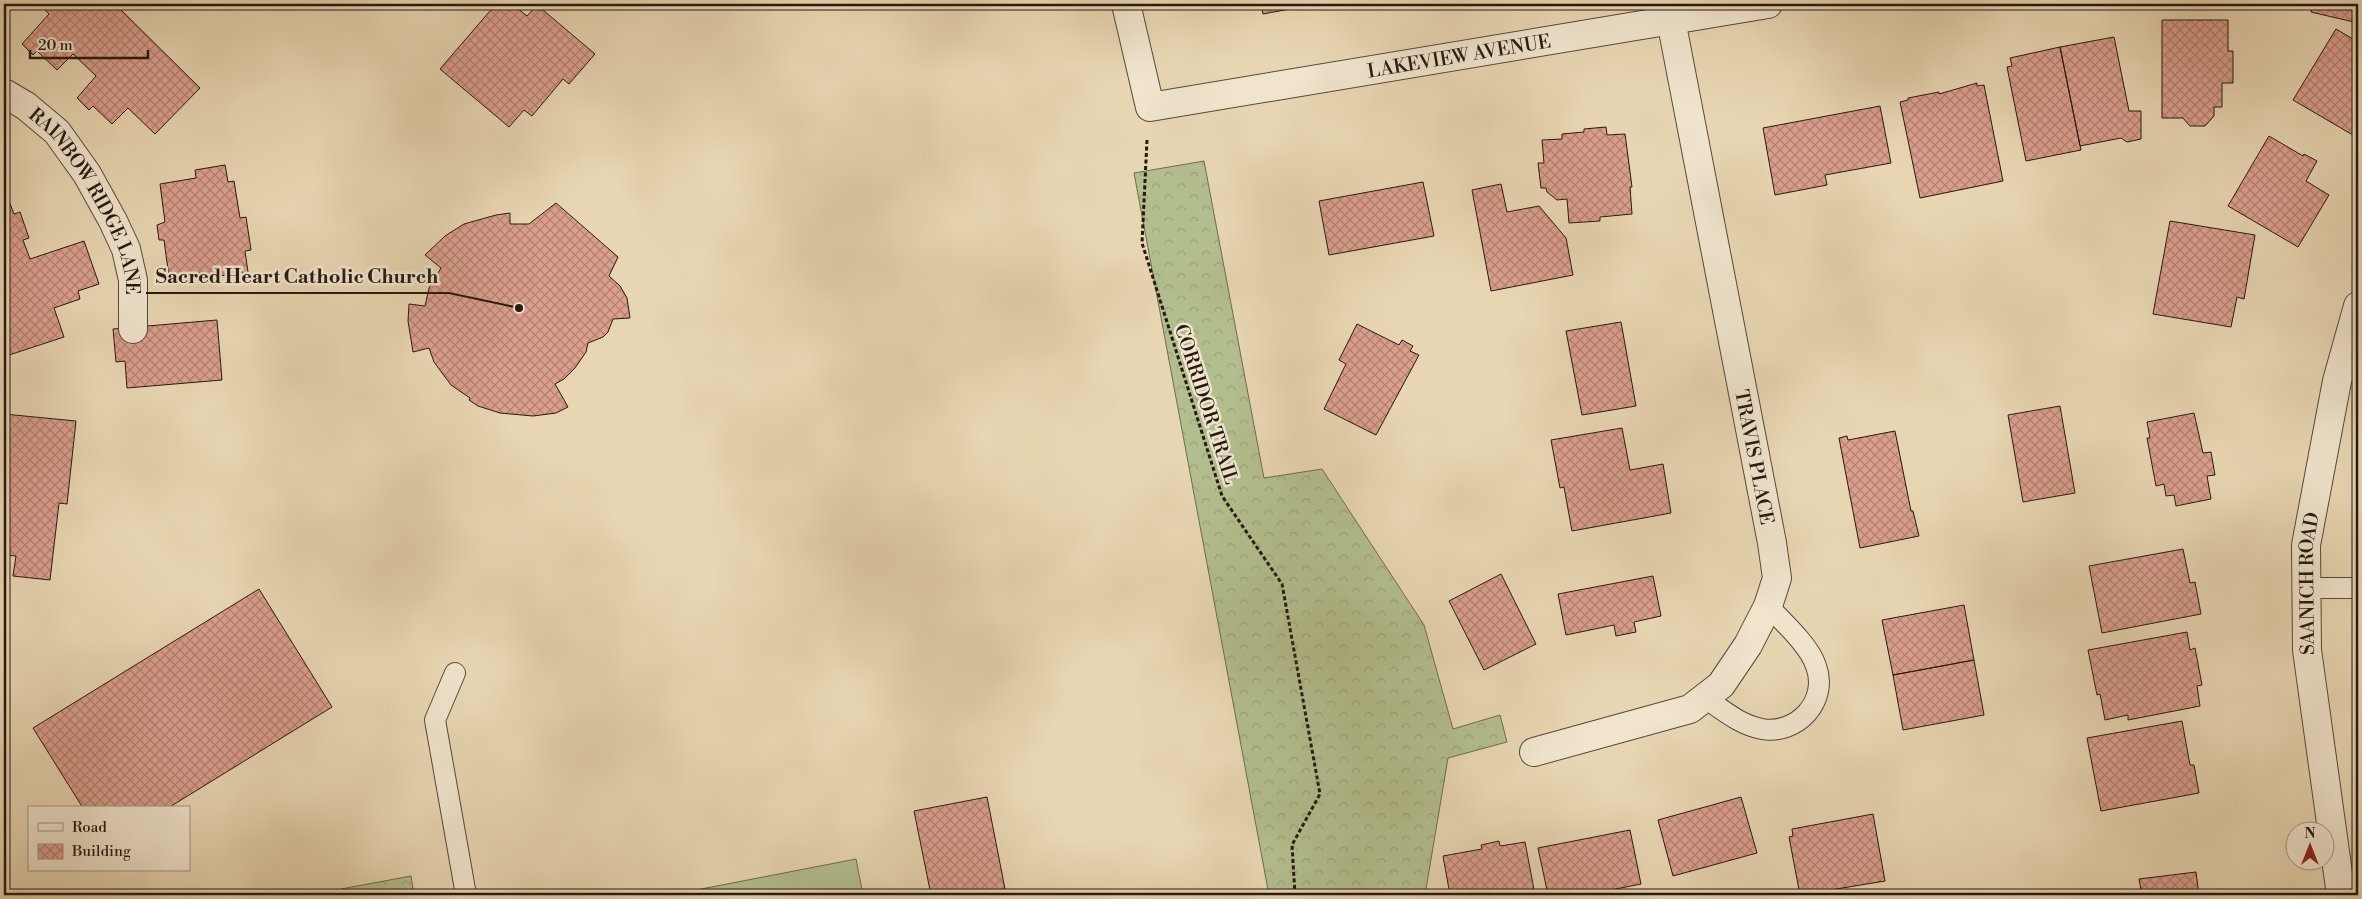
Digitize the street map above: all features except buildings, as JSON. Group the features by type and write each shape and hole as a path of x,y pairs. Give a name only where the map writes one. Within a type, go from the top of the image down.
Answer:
{"street":[{"path":"1126,4 1150,107"},
{"name":"LAKEVIEW AVENUE","path":"1150,107 1768,4"},
{"name":"TRAVIS PLACE","path":"1534,752 1690,709 1721,685 1748,644 1768,606 1777,578 1772,543 1672,20"},
{"name":"RAINBOW RIDGE LANE","path":"4,93 26,106 58,132 87,174 113,220 126,249 133,280 133,329"},
{"name":"SAANICH ROAD","path":"2341,895 2307,650 2306,545 2320,462 2337,381 2358,306"}],"lane":[{"path":"2306,588 2358,588"},
{"path":"1705,698 1742,723 1764,729 1787,727 1806,716 1816,702 1818,681 1816,666 1802,644 1768,606"},
{"path":"455,673 435,720 466,895"}],"path":[{"name":"CORRIDOR TRAIL","path":"1150,107 1142,243 1222,496 1282,584 1320,794 1292,845 1295,895"}],"green space":[{"path":"1204,161 1264,478 1322,469 1424,625 1453,729 1500,715 1507,742 1448,758 1425,895 1269,895 1134,173"},
{"path":"856,859 863,895 692,895 691,891"},
{"path":"411,876 414,895 341,895 341,889"}],"place":[{"name":"Sacred Heart Catholic Church","path":"519,308"}]}
